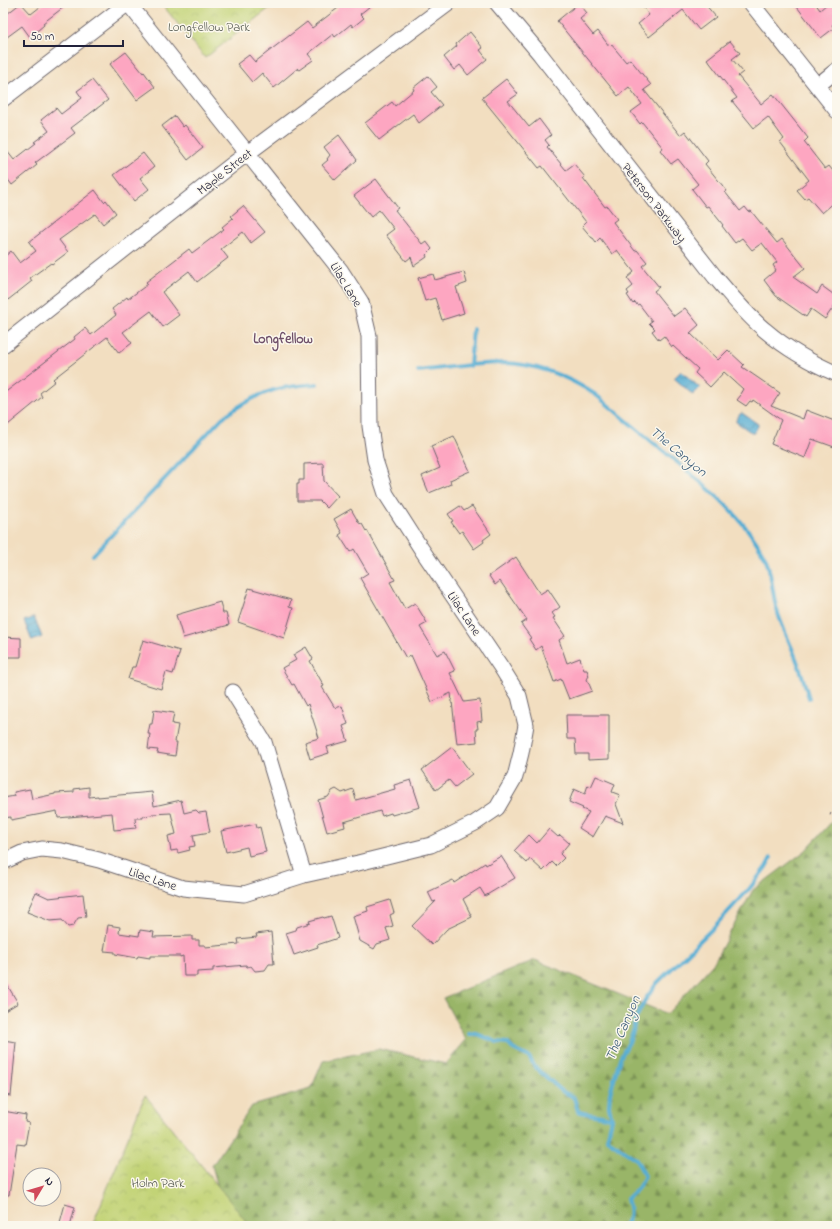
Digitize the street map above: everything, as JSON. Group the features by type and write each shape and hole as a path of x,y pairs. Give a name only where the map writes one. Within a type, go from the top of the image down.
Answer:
{"street":[{"path":"3,99 128,3"},
{"name":"Lilac Lane","path":"3,862 22,853 42,848 99,860 184,888 244,894 304,875 431,845 475,823 497,808 515,776 526,725 519,696 386,494 375,460 370,426 369,336 361,302 341,271 128,3"},
{"name":"Maple Street","path":"3,345 248,153 449,3"},
{"name":"Peterson Parkway","path":"497,3 540,54 696,253 745,310 765,331 795,353 837,374"},
{"path":"751,3 837,111"},
{"path":"817,86 837,70"},
{"path":"233,692 264,742 304,875"}],"path":[{"path":"830,814 837,817"}],"green space":[{"name":"Longfellow Park","path":"161,3 276,3 205,58"},
{"path":"837,816 837,1226 194,1226 222,1201 212,1166 252,1106 311,1089 323,1061 379,1049 446,1064 466,1040 443,998 535,960 667,1014 713,964 753,890 805,851"},
{"name":"Holm Park","path":"145,1095 250,1226 92,1226"}],"water":[{"path":"681,371 700,388 693,395 674,378"},
{"path":"742,413 758,424 754,433 736,422"},
{"path":"34,617 42,637 32,641 24,621"}],"building":[{"path":"21,3 31,14 45,3 69,3 43,23 44,25 30,37 22,26 3,40 3,17"},
{"path":"334,3 374,3 360,14 364,18 353,27 351,24 335,37 333,34 308,54 313,60 299,70 298,68 274,88 262,73 252,82 237,64 249,55 255,62 307,22 312,28 338,8"},
{"path":"579,3 587,13 580,19 593,35 598,31 609,46 611,44 626,62 630,59 651,85 644,90 680,135 685,131 708,161 705,164 727,191 725,192 740,211 745,207 749,212 751,211 777,243 782,239 805,268 793,277 817,294 822,286 837,297 837,302 825,319 811,309 806,317 776,296 764,280 776,270 773,265 777,262 762,243 752,250 742,238 735,243 708,206 706,207 692,189 698,184 678,159 671,164 660,150 663,148 642,122 640,124 631,112 642,104 629,87 618,96 557,21"},
{"path":"640,3 704,3 716,17 699,30 683,10 649,37 638,24 649,15"},
{"path":"794,3 815,3 820,10 828,3 837,3 837,22 832,25 834,28 821,38"},
{"path":"470,32 483,48 480,50 487,59 468,75 460,65 454,70 444,57"},
{"path":"730,41 740,53 732,59 743,72 738,76 761,104 773,94 808,138 804,142 825,169 829,166 837,176 837,200 822,213 808,197 805,199 797,190 809,180 780,142 784,139 768,117 754,128 732,101 737,98 707,59"},
{"path":"126,52 155,87 137,100 110,64"},
{"path":"428,76 437,87 431,92 442,105 419,123 413,114 379,140 365,123 392,102 395,106 414,90 413,88"},
{"path":"506,79 518,94 508,101 529,127 539,119 551,135 545,140 549,145 547,147 566,170 574,164 585,177 583,178 605,207 607,206 617,219 613,222 635,251 637,250 647,262 642,266 659,287 654,291 674,316 685,308 699,325 690,333 718,360 728,350 744,365 742,367 780,393 771,406 803,419 806,410 837,422 837,448 812,439 805,458 771,444 781,420 753,400 746,406 737,400 743,389 724,372 710,387 695,373 698,369 673,346 672,347 664,336 659,340 652,331 655,329 649,323 652,321 639,304 637,305 635,302 633,304 627,295 629,294 627,291 633,286 627,278 634,272 617,250 612,254 600,238 596,242 592,238 582,226 586,222 542,166 539,168 482,98"},
{"path":"92,80 108,100 71,128 75,133 35,163 37,165 12,185 3,173 3,146 14,160 49,131 41,120 56,108 61,114 82,98 77,91"},
{"path":"175,116 183,127 185,125 203,148 188,160 162,126"},
{"path":"339,135 357,160 335,180 322,165 328,160 327,159 330,155 324,147"},
{"path":"143,153 154,167 140,178 149,189 134,201 114,175"},
{"path":"376,179 398,208 395,210 422,244 426,241 432,249 426,255 427,257 414,266 411,257 406,261 386,235 394,229 379,210 371,217 354,196"},
{"path":"95,190 104,202 106,200 116,213 103,224 95,214 59,240 68,252 30,278 32,281 8,300 3,293 3,258 11,251 20,263 36,251 29,242"},
{"path":"243,206 265,232 251,243 243,232 221,249 228,258 197,282 189,271 162,292 179,315 163,327 151,311 123,332 132,343 119,353 107,337 53,379 55,381 40,393 42,397 3,429 3,394 75,339 74,337 85,328 91,335 116,315 112,309 127,297 128,299 148,284 146,282 189,249 192,253 224,229 222,227 233,218 231,216"},
{"path":"464,272 467,283 456,287 464,313 442,320 435,298 425,301 418,278 433,274 435,280"},
{"path":"454,436 470,471 450,480 451,484 429,493 422,476 440,468 431,446"},
{"path":"323,463 324,481 338,496 327,508 320,501 297,501 297,484 299,484 299,480 304,480 304,464"},
{"path":"460,506 464,511 472,506 491,534 483,540 484,542 474,549 462,531 459,533 451,522 453,521 448,514"},
{"path":"351,509 359,523 362,524 366,531 367,530 395,580 390,582 405,609 415,603 427,623 420,627 437,655 445,651 455,671 450,673 464,702 480,700 482,721 477,722 477,742 457,744 451,693 432,702 411,655 406,658 360,578 368,573 354,549 350,552 339,535 342,533 334,519"},
{"path":"516,557 540,594 548,589 560,607 552,613 555,617 553,618 565,636 559,640 567,663 580,658 584,670 587,670 589,676 587,679 592,691 569,699 561,679 554,682 541,646 536,650 529,639 531,638 521,624 527,620 500,581 495,585 489,576"},
{"path":"249,588 291,600 289,607 293,608 284,638 238,622"},
{"path":"220,602 223,613 226,613 229,625 183,638 176,615"},
{"path":"3,637 21,638 21,657 3,657"},
{"path":"143,640 180,651 173,674 166,672 161,689 128,679 132,667 135,667"},
{"path":"306,647 313,659 310,661 324,686 322,687 335,708 342,706 348,724 343,726 348,741 327,747 329,753 310,759 305,742 319,738 308,704 306,706 294,684 292,685 282,668 296,660 293,655"},
{"path":"154,710 174,713 172,724 178,725 175,742 177,742 175,756 157,753 158,750 148,749 150,734 148,734 150,724 152,724"},
{"path":"566,715 609,715 609,759 588,760 588,754 576,754 575,739 567,739"},
{"path":"452,747 472,774 455,787 449,780 436,790 422,770"},
{"path":"596,776 615,784 612,792 620,795 616,804 623,823 605,816 593,837 579,828 589,812 569,802 574,789 585,794 588,785 591,787"},
{"path":"411,780 420,807 392,815 391,813 382,816 380,811 344,822 345,827 327,832 318,800 328,797 332,791 336,789 342,793 353,789 356,800 395,789 394,785"},
{"path":"89,787 89,797 152,792 154,806 181,800 184,813 196,810 199,813 206,812 210,832 193,835 195,846 189,847 190,850 178,853 177,850 171,851 168,836 176,834 171,813 152,814 143,816 143,818 135,818 136,828 114,830 112,813 58,818 57,811 11,820 11,817 3,818 3,798 15,796 14,792 30,789 32,799 55,793 74,792 74,789"},
{"path":"256,824 257,828 260,827 266,852 249,856 247,847 226,852 221,831"},
{"path":"549,829 558,837 560,835 569,843 560,854 564,858 556,866 552,862 543,871 530,859 527,863 514,851 529,835 537,843"},
{"path":"501,856 515,878 485,896 480,888 463,899 472,917 447,929 432,945 412,926 436,901 433,902 428,892 453,880 454,883 485,863 486,865"},
{"path":"36,892 49,898 83,894 86,917 78,918 73,926 68,927 62,920 50,921 27,912"},
{"path":"390,900 394,913 390,915 393,926 386,928 390,940 377,944 374,949 360,941 353,916 368,911 367,907"},
{"path":"331,916 338,938 294,955 286,933 296,930 297,927 310,923 309,921"},
{"path":"108,925 120,927 119,933 139,936 140,930 154,932 153,937 192,936 192,940 199,940 199,945 205,945 205,947 239,944 238,939 257,937 256,934 271,932 274,964 269,964 265,970 255,971 251,966 247,967 246,965 213,968 213,971 197,972 197,976 184,976 183,956 150,956 150,958 138,956 137,958 115,954 115,952 104,951"},
{"path":"3,978 18,1003 3,1012"},
{"path":"3,1040 16,1042 11,1096 3,1095"},
{"path":"3,1111 26,1115 25,1122 29,1123 25,1145 17,1144 9,1195 3,1195"},
{"path":"65,1204 75,1207 70,1226 59,1226"}],"waterway":[{"path":"470,366 473,329"},
{"name":"The Canyon","path":"418,371 504,363 528,366 564,377 596,395 693,476 720,499 744,525 764,555 769,568 779,617 799,666 809,698"},
{"path":"93,555 222,418 246,402 267,392 290,387 317,384"},
{"name":"The Canyon","path":"624,1226 627,1223 630,1213 627,1199 638,1188 645,1176 636,1159 607,1139 612,1119 609,1106 610,1093 620,1058 629,1042 635,1020 645,1000 657,983 714,927 750,888 771,858"},
{"path":"469,1034 477,1034 497,1042 507,1043 513,1049 529,1057 535,1067 563,1092 574,1098 578,1111 612,1119"}],"district":[{"name":"Longfellow","path":"283,338"}]}
